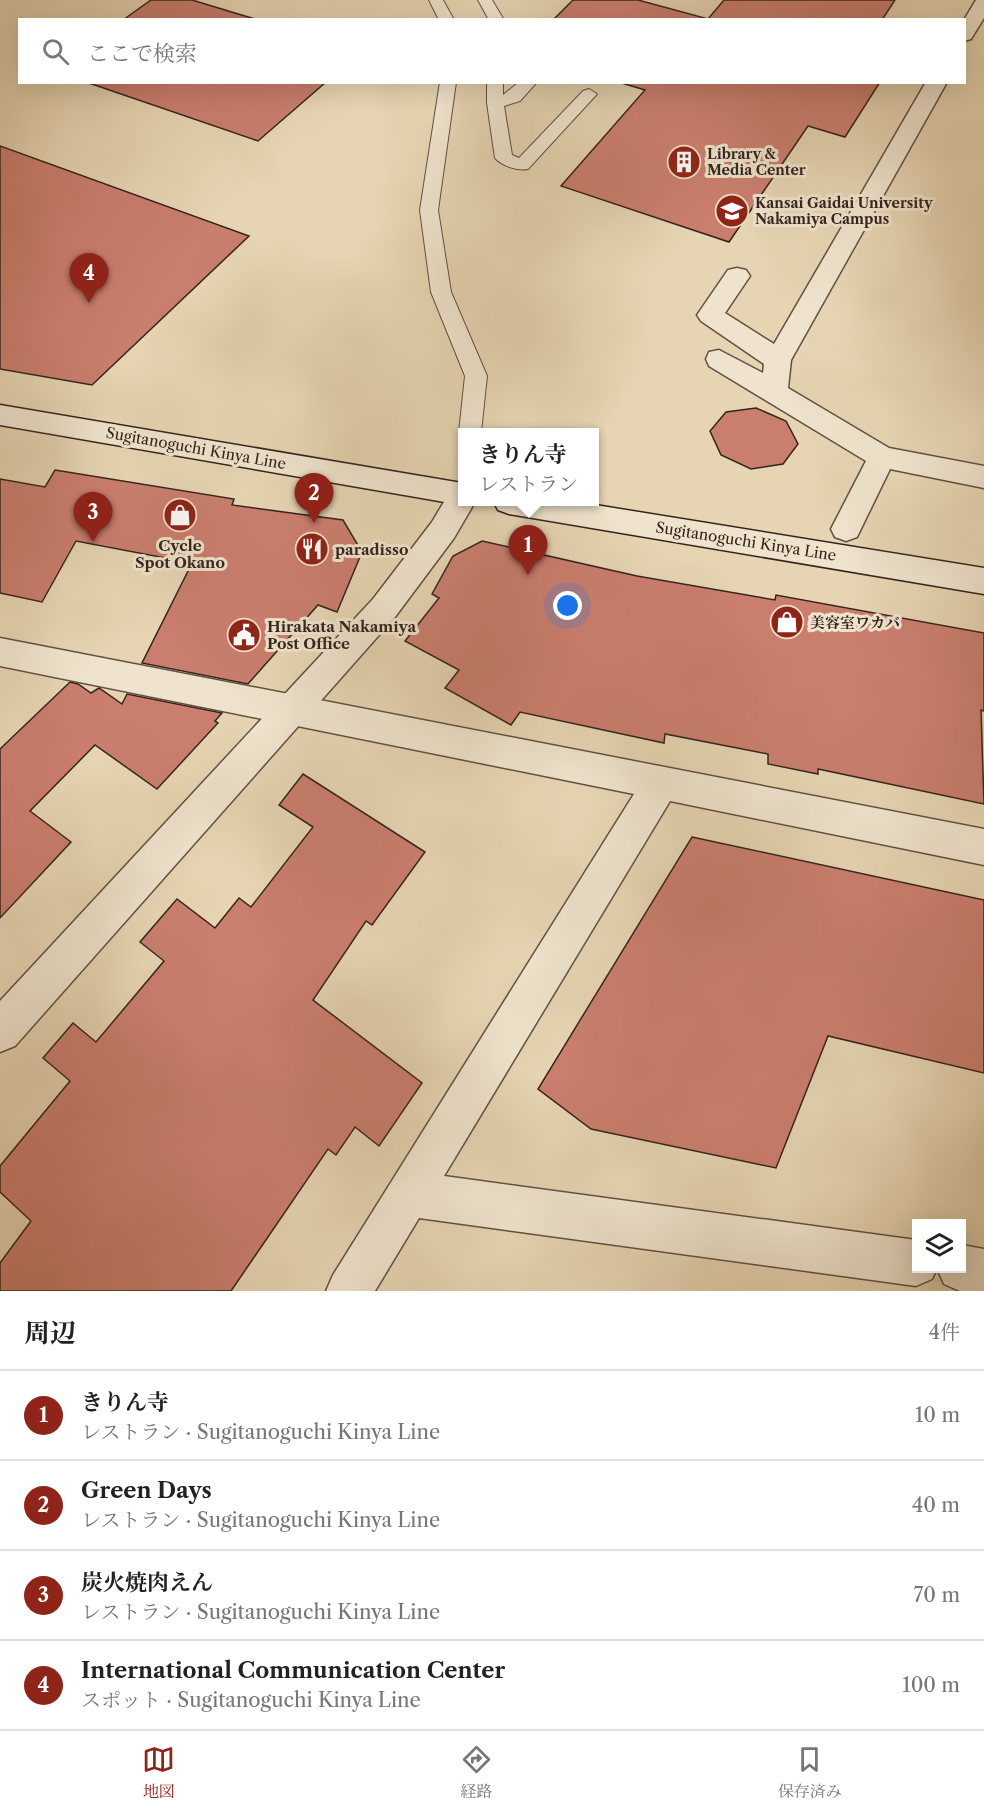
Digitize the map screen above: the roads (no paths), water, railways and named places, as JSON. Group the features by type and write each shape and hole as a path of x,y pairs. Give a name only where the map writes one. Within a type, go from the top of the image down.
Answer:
{"street":[{"path":"966,32 984,2"},
{"path":"774,392 778,360 936,84"},
{"path":"737,276 710,315 778,360"},
{"path":"719,359 882,457 984,477"},
{"name":"Sugitanoguchi Kinya Line","path":"0,415 458,495"},
{"path":"846,529 882,457"},
{"path":"0,1031 384,608 443,530 458,503"},
{"name":"Sugitanoguchi Kinya Line","path":"539,506 984,581"},
{"path":"0,652 984,847"},
{"path":"349,1291 661,783"},
{"path":"410,1194 912,1262"},
{"path":"966,1270 984,1272"}],"lane":[{"path":"436,0 446,18"},
{"path":"484,0 496,18"},
{"path":"448,84 429,210 441,292 476,376 470,428"},
{"path":"495,84 495,103 504,158 522,165 589,94"},
{"path":"495,103 514,96 528,84"}],"place":[{"name":"Library & Media Center","path":"684,162"},
{"name":"Kansai Gaidai University Nakamiya Campus","path":"732,211"},
{"name":"International Communication Center","path":"89,303"},
{"name":"Cycle Spot Okano","path":"180,515"},
{"name":"Green Days","path":"314,523"},
{"name":"炭火焼肉えん","path":"93,542"},
{"name":"paradisso","path":"312,549"},
{"name":"きりん寺","path":"528,575"},
{"name":"美容室ワカバ","path":"787,622"},
{"name":"Hirakata Nakamiya Post Office","path":"244,635"}]}
